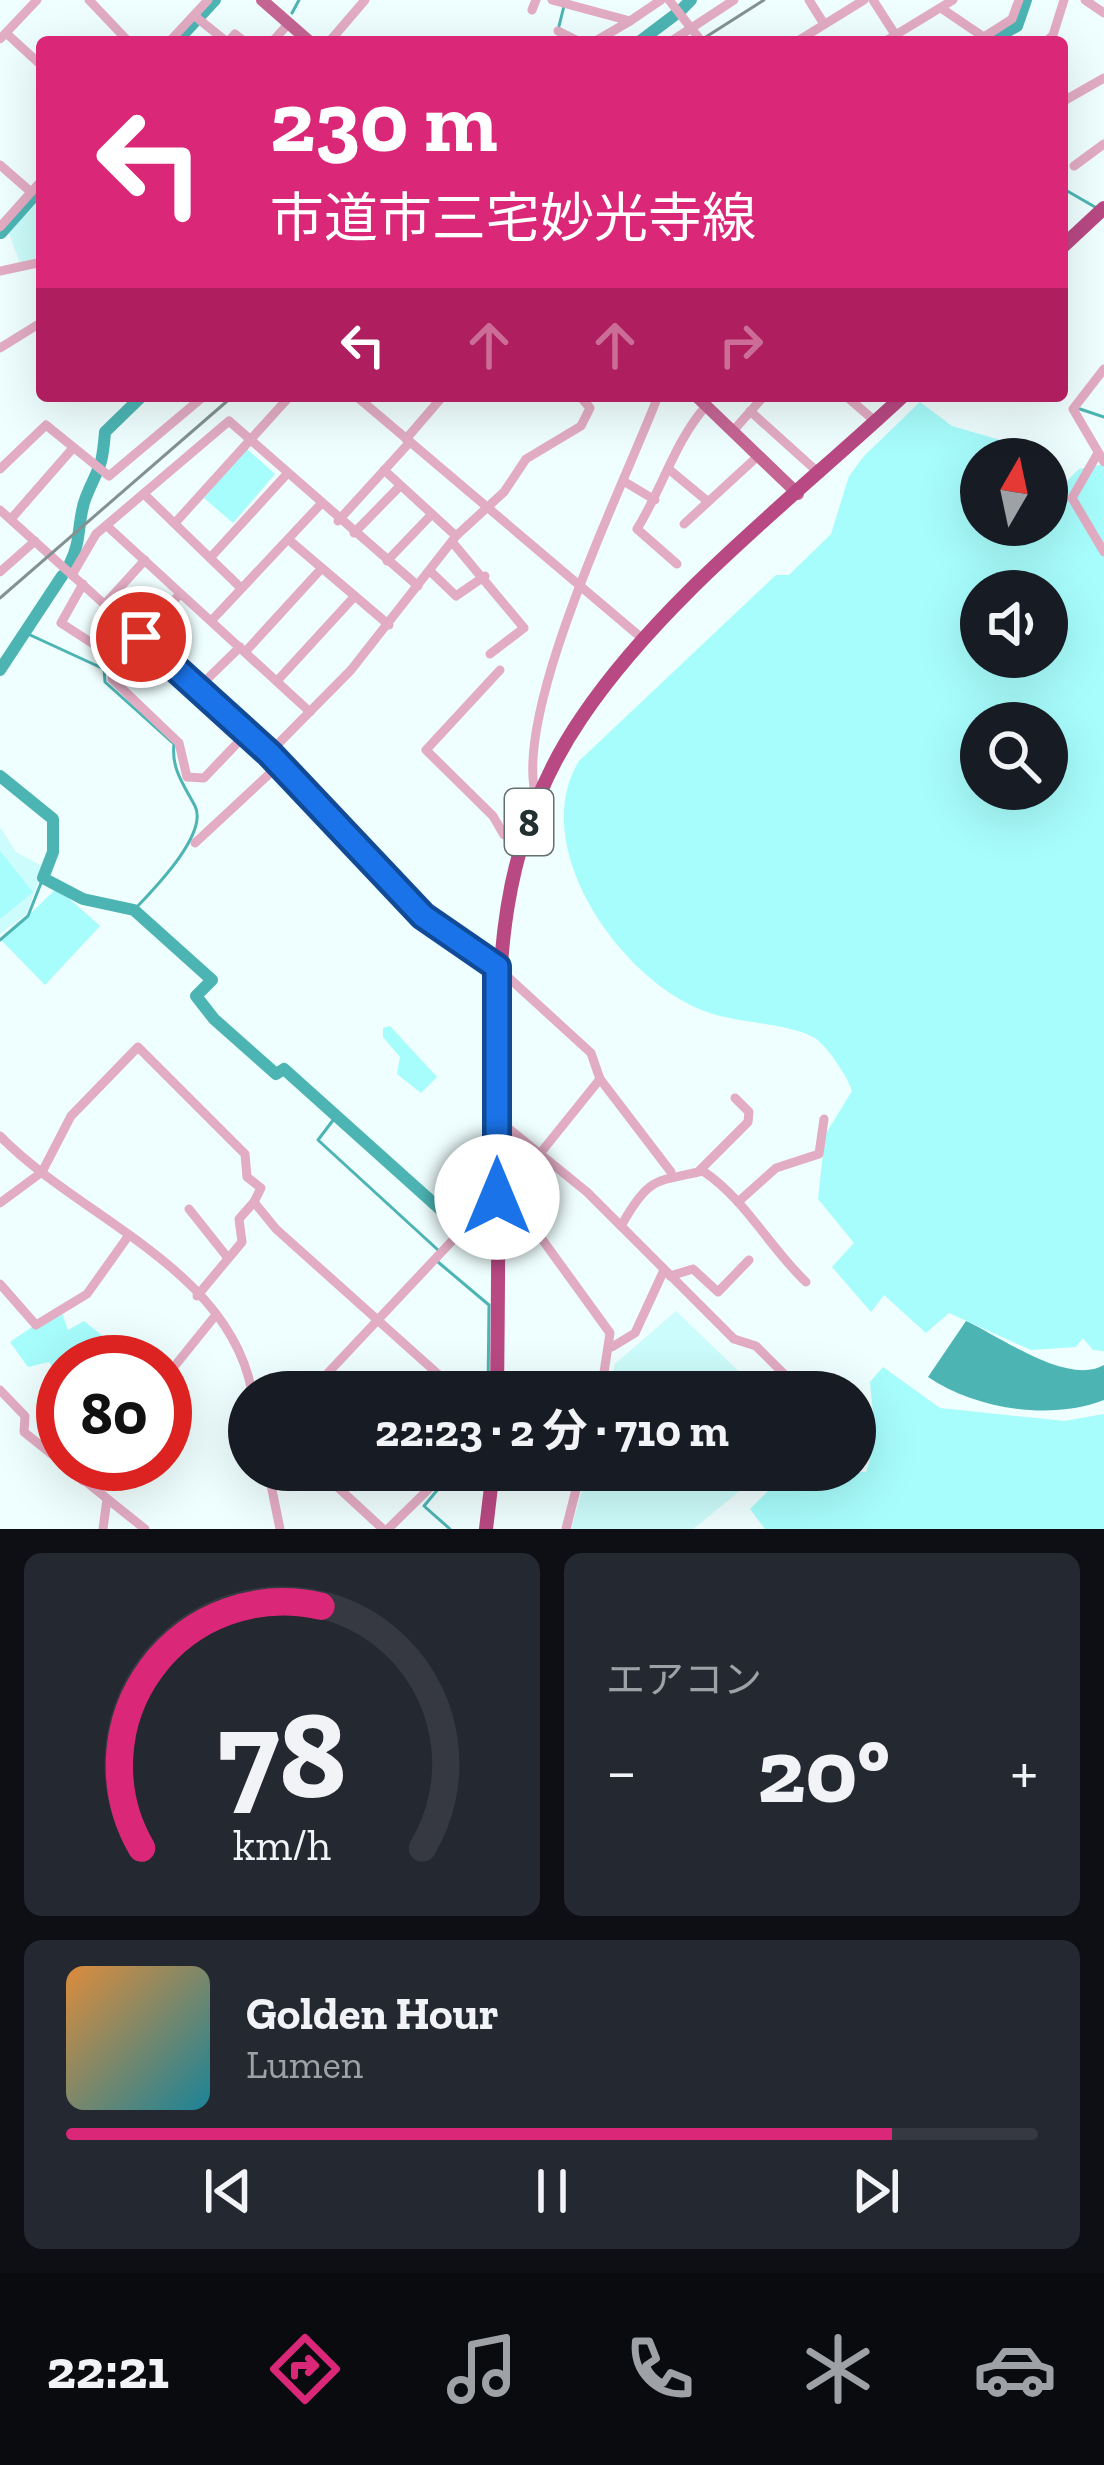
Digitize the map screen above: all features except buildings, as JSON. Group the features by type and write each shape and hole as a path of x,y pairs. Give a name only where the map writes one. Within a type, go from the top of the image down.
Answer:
{"highway":[{"path":"1068,242 1104,208"},
{"name":"8","path":"497,1371 497,967 510,880 537,800 583,715 644,640 897,402"},
{"path":"486,1529 491,1491"}],"main road":[{"path":"262,0 303,36"},
{"path":"702,402 798,494"}],"street":[{"path":"36,61 3,36 37,0"},
{"path":"88,0 123,36"},
{"path":"177,36 199,20 208,0"},
{"path":"334,36 365,0"},
{"path":"552,0 630,21"},
{"path":"604,36 665,0 698,36"},
{"path":"679,36 734,0"},
{"path":"809,0 824,24"},
{"path":"805,36 864,0"},
{"path":"874,0 897,36"},
{"path":"901,36 953,0"},
{"path":"989,36 1012,19 1019,0"},
{"path":"1049,36 1064,0"},
{"path":"1085,0 1104,14"},
{"path":"941,8 979,36"},
{"path":"199,20 219,36"},
{"path":"277,36 289,23"},
{"path":"558,31 568,36"},
{"path":"1068,98 1104,78"},
{"path":"1074,166 1104,144"},
{"path":"1,169 31,192"},
{"path":"0,227 36,187"},
{"path":"0,271 36,263"},
{"path":"0,348 36,326"},
{"path":"1104,369 1073,409 1101,457 1072,498 1104,552"},
{"path":"1068,395 1076,400"},
{"path":"0,469 46,425 109,476 197,402"},
{"path":"175,523 285,402"},
{"path":"363,402 644,640"},
{"path":"338,521 438,402"},
{"path":"269,753 389,625 454,540 526,458 580,426 590,408 585,402"},
{"path":"537,800 533,788 544,692 656,402"},
{"path":"677,564 637,529 671,471 684,430 700,402"},
{"path":"733,431 758,402"},
{"path":"853,402 876,422"},
{"path":"750,411 820,474"},
{"path":"72,575 87,545 229,421 286,476 418,586"},
{"path":"11,519 73,448"},
{"path":"684,524 758,456"},
{"path":"384,470 454,540 485,576 505,612 524,628 490,654"},
{"path":"671,471 706,500"},
{"path":"211,557 286,476"},
{"path":"626,482 655,500"},
{"path":"354,533 400,485"},
{"path":"143,494 241,588"},
{"path":"212,620 320,505"},
{"path":"0,510 269,753 423,916 497,967 591,1053 600,1078 671,1172"},
{"path":"387,561 430,514"},
{"path":"107,526 310,712"},
{"path":"289,540 389,625"},
{"path":"0,571 35,541"},
{"path":"105,604 145,560"},
{"path":"197,689 321,569"},
{"path":"430,571 456,596 485,576"},
{"path":"83,584 61,623 118,660"},
{"path":"180,594 118,660 112,679 179,742 187,777 204,778 246,734"},
{"path":"277,681 354,597"},
{"path":"500,670 426,750 493,816 504,835"},
{"path":"195,843 280,764"},
{"path":"0,1203 42,1172 71,1116 138,1047 245,1154 247,1177 261,1187"},
{"path":"330,1371 513,1185 600,1078"},
{"path":"699,1171 748,1122 749,1112 735,1098"},
{"path":"738,1202 776,1168 819,1154 824,1119"},
{"path":"498,1120 542,1152 734,1339 756,1346 781,1371"},
{"path":"0,1136 129,1235 196,1296 242,1351 247,1371"},
{"path":"621,1226 648,1187 671,1172 699,1171 738,1202 806,1282"},
{"path":"196,1296 242,1243 239,1219 254,1202 266,1172"},
{"path":"513,1185 518,1206 597,1312 611,1347 606,1371"},
{"path":"254,1202 276,1229 434,1371"},
{"path":"189,1209 228,1258"},
{"path":"0,1284 36,1325 87,1294 129,1235"},
{"path":"667,1273 693,1268 718,1292 749,1259"},
{"path":"611,1347 635,1333 667,1273"},
{"path":"192,1345 215,1316"},
{"path":"0,1390 25,1416 24,1432 36,1442"},
{"path":"96,1491 145,1529"},
{"path":"272,1491 280,1529"},
{"path":"342,1491 385,1529 426,1491"},
{"path":"566,1529 576,1491"},
{"path":"103,1529 106,1499"}],"shaded area":[{"path":"36,195 36,260 20,263 7,228"},
{"path":"920,402 952,426 993,438 960,438 960,546 1068,546 1068,480 1079,469 1104,464 1104,1351 1093,1350 1083,1338 1076,1347 1031,1350 949,1313 926,1333 884,1295 871,1312 832,1267 854,1243 818,1199 825,1135 852,1091 836,1062 820,1042 804,1033 719,1016 675,996 644,973 616,943 574,871 565,833 566,796 579,761 776,575 789,575 831,534 849,476"},
{"path":"246,448 275,474 233,523 204,498"},
{"path":"0,827 16,852 44,867 26,914 0,934"},
{"path":"0,851 33,892 0,919"},
{"path":"57,888 100,926 45,985 2,941"},
{"path":"390,1026 437,1077 421,1093 397,1074 400,1057 383,1037 383,1028"},
{"path":"60,1308 68,1330 84,1321 102,1335 36,1335 36,1365 28,1367 10,1342"},
{"path":"676,1311 738,1371 613,1371 615,1364"},
{"path":"966,1321 1054,1365 1089,1370 1104,1365 1104,1400 1060,1410 1013,1408 968,1397 928,1377"},
{"path":"883,1367 940,1408 1064,1421 1104,1414 1104,1529 765,1529 750,1509 768,1491 876,1491 876,1375"},
{"path":"582,1491 740,1491 693,1529 571,1529"}],"waterway":[{"path":"182,36 215,0"},
{"path":"292,13 299,0"},
{"path":"681,10 691,0"},
{"path":"999,36 1017,26 1026,0"},
{"path":"559,26 564,6"},
{"path":"647,36 676,14"},
{"path":"1068,191 1095,207"},
{"path":"1,233 36,194"},
{"path":"70,563 83,505 101,461 105,432 136,402"},
{"path":"1080,409 1104,417"},
{"path":"0,670 62,576"},
{"path":"28,634 104,669 105,682 174,744 176,769 195,806 194,831 176,861 134,910"},
{"path":"0,776 53,819 53,852 43,878 83,899 134,910 212,980 196,996 214,1019 276,1074 284,1069 460,1227"},
{"path":"0,940 28,916 43,878"},
{"path":"337,1115 318,1140 438,1250"},
{"path":"438,1262 489,1305 488,1371"},
{"path":"436,1491 424,1506 450,1529"}],"railway":[{"path":"707,36 764,0"},
{"path":"0,598 226,402"}],"route":[{"path":"141,637 269,753 423,916 497,967 497,1197"}]}
